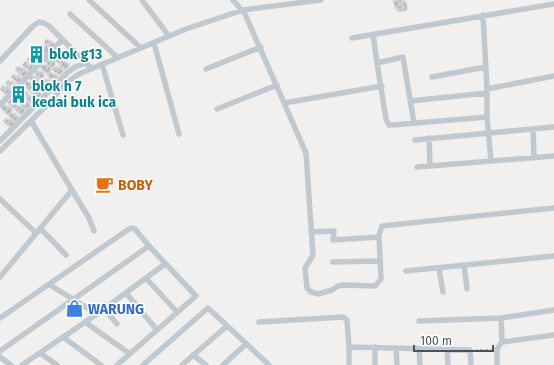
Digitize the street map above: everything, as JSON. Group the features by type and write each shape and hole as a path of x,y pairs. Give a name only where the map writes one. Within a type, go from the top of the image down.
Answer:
{"street":[{"path":"89,0 141,48"},
{"path":"142,0 169,36"},
{"path":"233,0 243,10 261,47 306,153 313,255 305,268 308,288 311,292 318,294 343,285 375,286 381,279 379,237 382,226 554,208"},
{"path":"0,151 32,121 66,83 91,68 169,36 243,10 321,0"},
{"path":"352,38 554,4"},
{"path":"70,14 117,57"},
{"path":"483,15 487,91 486,117 491,161"},
{"path":"0,61 33,26 39,22 44,23 91,68"},
{"path":"373,34 387,123 392,125 486,117"},
{"path":"0,105 62,40"},
{"path":"154,43 179,134"},
{"path":"206,69 261,47"},
{"path":"378,63 403,57 414,123"},
{"path":"0,141 67,73 75,67 86,63"},
{"path":"102,64 123,135"},
{"path":"432,77 486,67"},
{"path":"410,100 487,91 554,76"},
{"path":"217,109 277,85"},
{"path":"284,103 382,86"},
{"path":"41,99 47,105"},
{"path":"32,121 89,218 94,231"},
{"path":"415,140 554,127"},
{"path":"533,129 534,158"},
{"path":"428,138 430,166"},
{"path":"417,167 554,156"},
{"path":"0,277 72,190"},
{"path":"0,199 66,255"},
{"path":"0,318 131,228 135,229 165,264 196,296 117,365"},
{"path":"311,232 334,231 333,240 379,237"},
{"path":"0,351 149,246"},
{"path":"406,271 554,256"},
{"path":"333,262 380,261"},
{"path":"22,365 97,314 165,264"},
{"path":"464,265 467,290"},
{"path":"439,268 443,292"},
{"path":"146,278 177,312"},
{"path":"50,285 97,314"},
{"path":"126,293 157,330"},
{"path":"143,365 208,308 265,364"},
{"path":"104,309 117,324"},
{"path":"419,321 501,318 554,310"},
{"path":"259,322 343,317 347,320 349,365"},
{"path":"497,365 497,349 502,342 501,318"},
{"path":"85,322 130,354"},
{"path":"182,365 227,326"},
{"path":"502,342 554,335"},
{"path":"63,337 101,365"},
{"path":"223,365 246,344"},
{"path":"349,347 470,350 471,365"},
{"path":"374,347 375,365"},
{"path":"396,348 397,365"},
{"path":"419,349 420,365"},
{"path":"447,350 448,365"},
{"path":"40,353 58,365"},
{"path":"193,356 206,365"},
{"path":"0,357 11,365"}],"path":[{"path":"470,350 497,349"}],"building":[{"path":"393,0 402,0 404,8 395,9"},
{"path":"47,39 51,43 48,47 44,42"},
{"path":"42,44 46,48 42,52 38,47"},
{"name":"blok g13","path":"36,50 40,54 37,58 33,53"},
{"path":"54,53 58,57 55,61 51,56"},
{"path":"31,56 35,60 31,64 27,59"},
{"path":"48,58 52,62 49,66 45,61"},
{"path":"61,60 66,64 62,68 58,63"},
{"path":"26,61 30,65 27,69 22,65"},
{"path":"44,64 48,68 44,72 40,67"},
{"path":"18,66 24,71 20,75 15,69"},
{"path":"56,66 60,70 56,73 52,69"},
{"path":"37,70 41,74 38,77 34,73"},
{"path":"50,72 55,76 51,79 47,75"},
{"path":"14,74 18,78 15,81 11,77"},
{"path":"32,75 36,79 33,83 29,78"},
{"path":"45,78 49,82 46,85 42,81"},
{"path":"8,80 13,84 9,87 5,83"},
{"path":"27,81 31,85 27,89 23,84"},
{"path":"40,83 44,87 40,90 36,86"},
{"path":"3,85 7,89 4,93 0,89"},
{"name":"blok h 7 kedai buk ica","path":"21,89 25,92 18,100 14,95"},
{"path":"34,89 38,93 35,96 30,92"},
{"path":"28,94 32,98 29,102 25,97"},
{"path":"11,99 15,103 11,107 7,102"},
{"path":"23,100 27,104 23,107 19,103"},
{"path":"5,105 9,109 5,113 1,108"},
{"path":"17,105 22,109 18,113 14,108"},
{"path":"11,112 15,116 12,120 8,115"},
{"path":"6,118 11,122 7,125 3,121"}],"place":[{"name":"blok g13","path":"36,54"},
{"name":"blok h 7 kedai buk ica","path":"19,94"},
{"name":"BOBY","path":"105,185"},
{"name":"WARUNG","path":"75,309"}]}
